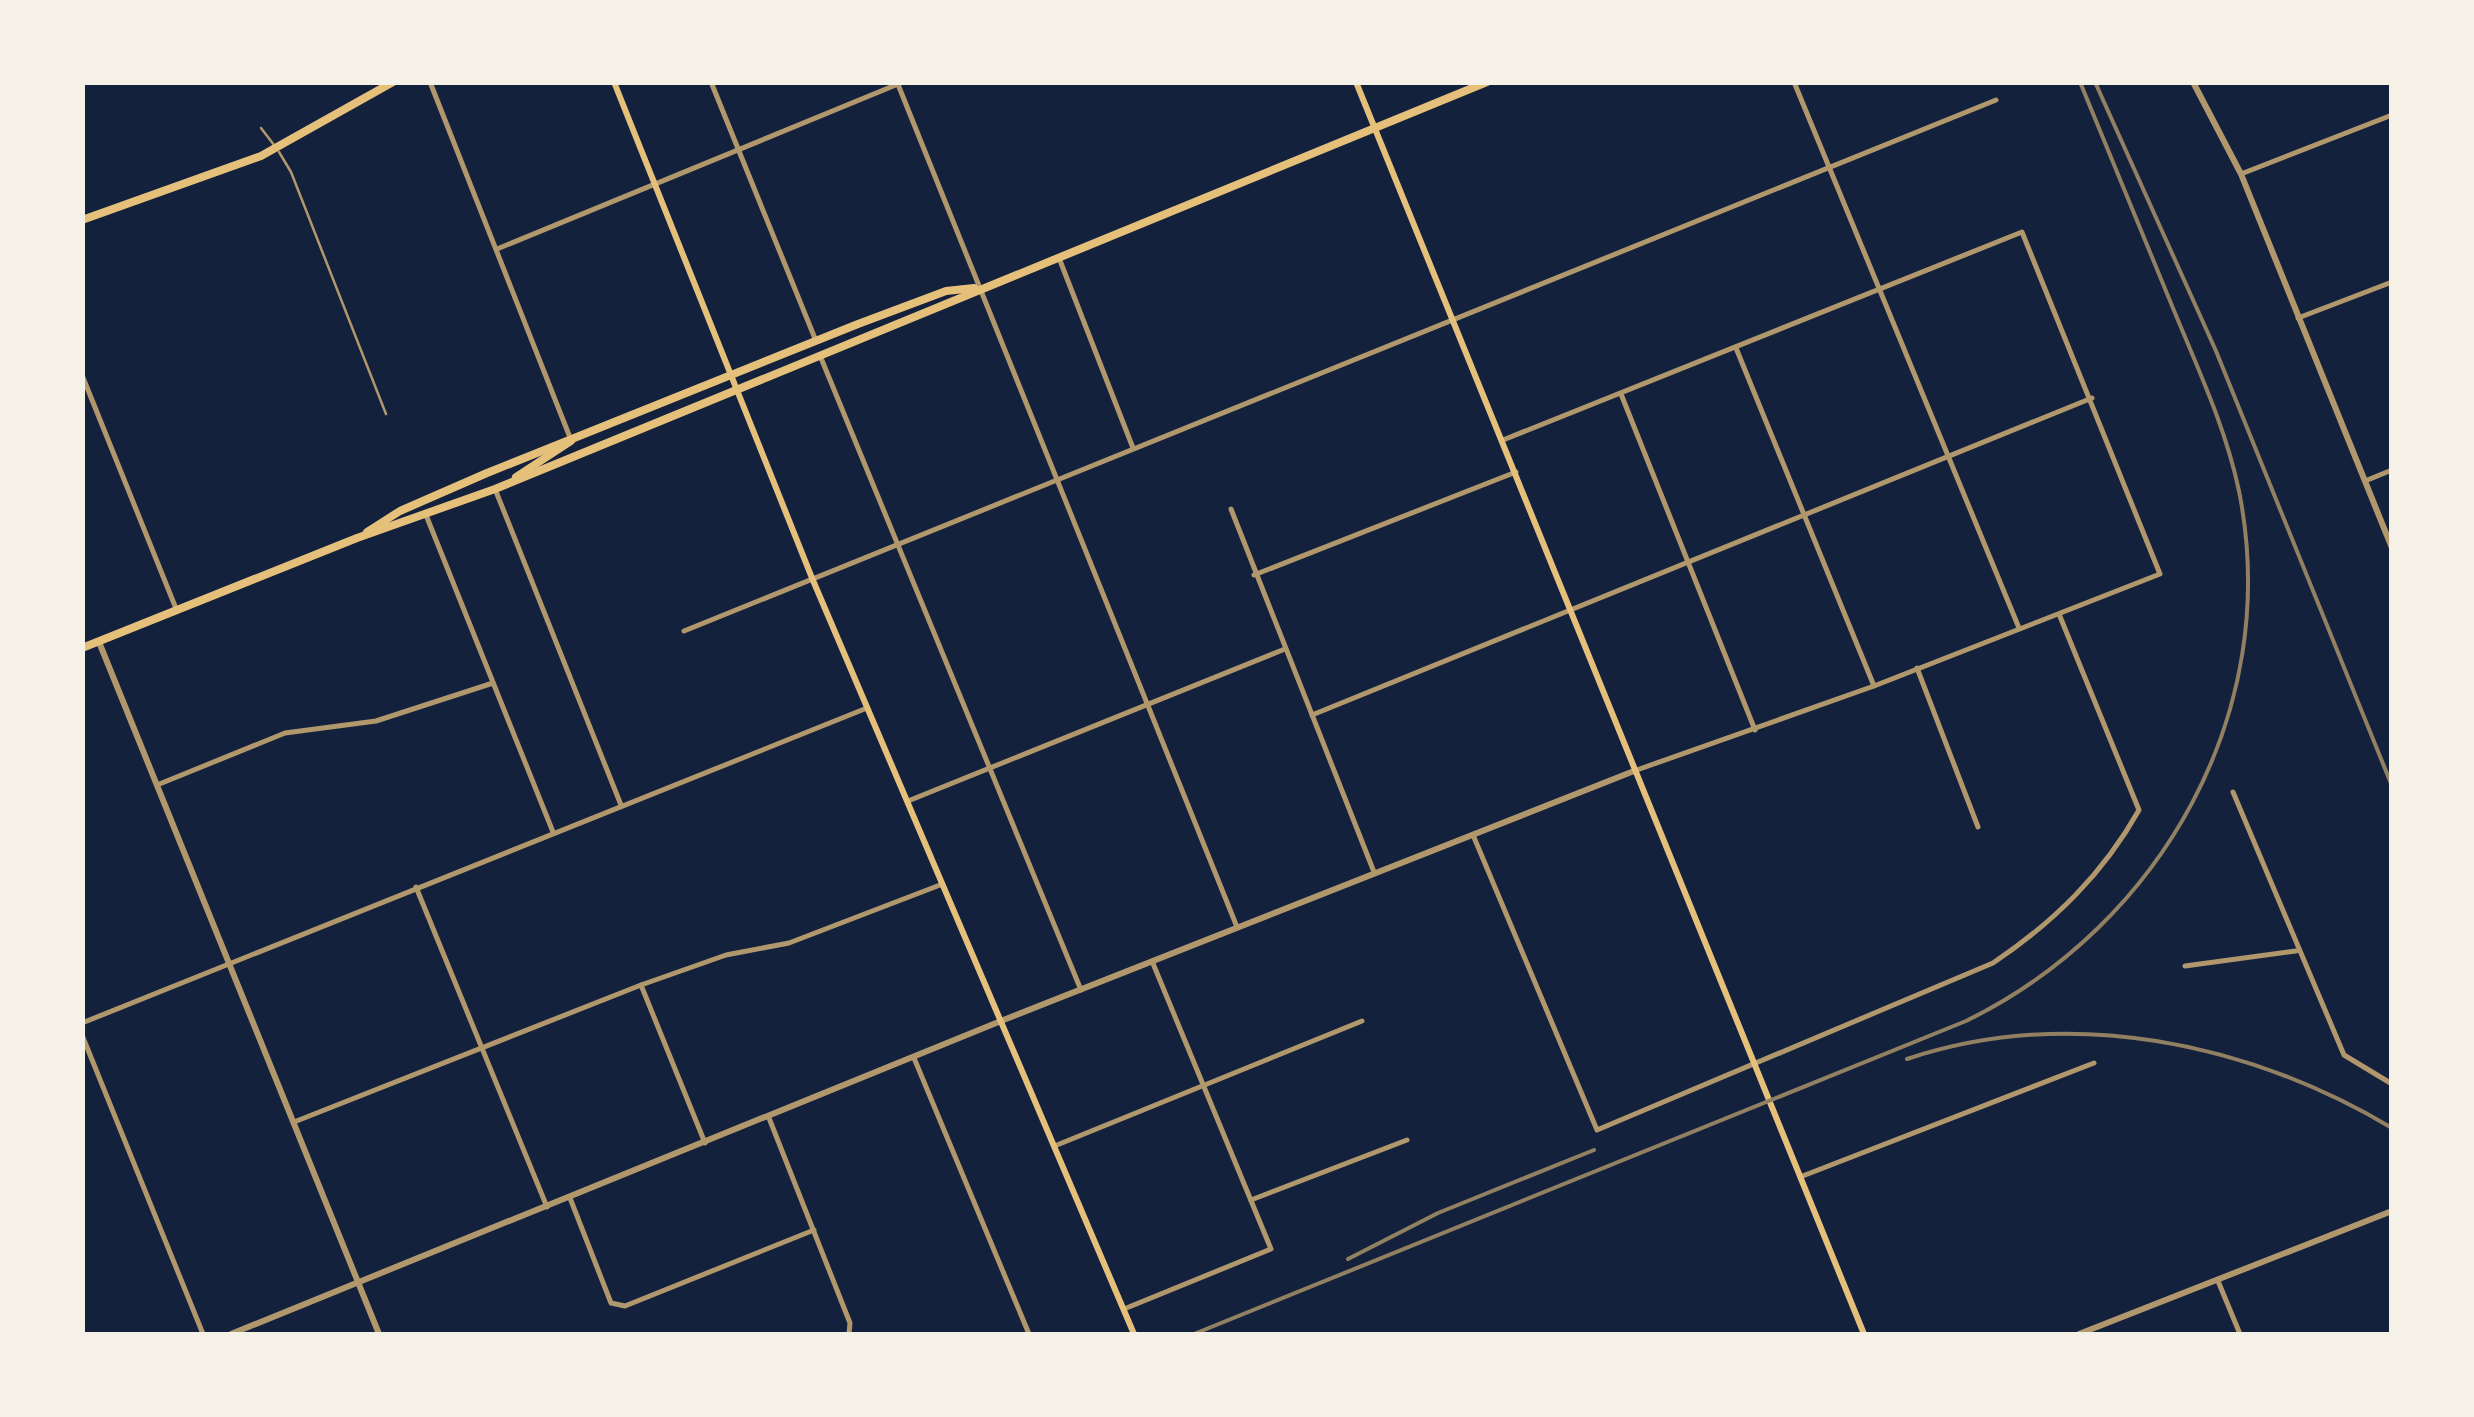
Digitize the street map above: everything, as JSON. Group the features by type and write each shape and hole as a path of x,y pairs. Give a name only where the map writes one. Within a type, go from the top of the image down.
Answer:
{"main road":[{"path":"82,220 168,193 277,148 393,82"},
{"path":"614,82 812,578 1134,1334"},
{"path":"1356,82 1864,1334"},
{"path":"82,648 357,538 495,490 1486,82"},
{"path":"357,538 400,512 816,341 946,291 978,288"},
{"path":"495,490 572,440"}],"street":[{"path":"430,82 572,440"},
{"path":"711,82 816,341"},
{"path":"1794,82 2018,628"},
{"path":"2194,82 2241,174 2362,482 2392,548"},
{"path":"497,249 900,83 978,288 1237,927"},
{"path":"684,631 1996,100"},
{"path":"2241,174 2392,114"},
{"path":"232,1334 1374,872 1634,771 1874,686 2160,574 2022,232 1503,440"},
{"path":"1058,255 1134,449"},
{"path":"2298,318 2392,282"},
{"path":"1736,348 1874,686"},
{"path":"821,358 1080,990"},
{"path":"82,375 177,611"},
{"path":"1621,394 1756,730"},
{"path":"1312,714 2092,398"},
{"path":"2362,482 2392,470"},
{"path":"1254,575 1516,472"},
{"path":"495,490 621,805"},
{"path":"1231,509 1374,872"},
{"path":"426,516 553,832"},
{"path":"1472,834 1597,1130 1993,964 2043,930 2112,857 2139,810 2059,614"},
{"path":"99,642 379,1334"},
{"path":"906,802 1285,648"},
{"path":"1918,668 1978,827"},
{"path":"157,785 285,733 376,720 494,682"},
{"path":"82,1023 867,708"},
{"path":"2233,792 2344,1055 2392,1084"},
{"path":"294,1122 641,984 726,955 788,943 940,885"},
{"path":"416,887 547,1206"},
{"path":"2185,966 2297,950"},
{"path":"1124,1309 1271,1249 1152,961"},
{"path":"641,984 706,1143"},
{"path":"1057,1146 1362,1020"},
{"path":"82,1034 203,1334"},
{"path":"914,1058 1029,1334"},
{"path":"1800,1177 2094,1063"},
{"path":"769,1118 850,1324 849,1334"},
{"path":"1251,1200 1407,1140"},
{"path":"570,1198 612,1303 625,1306 814,1230"},
{"path":"2079,1334 2392,1211"},
{"path":"2218,1281 2240,1334"}],"lane":[{"path":"260,128 291,172 386,414"}],"railway":[{"path":"1194,1334 1966,1021 2036,980 2098,928 2150,869 2192,802 2224,730 2242,653 2248,573 2239,491 2219,423 2080,82"},
{"path":"2095,82 2216,351 2392,786"},
{"path":"1907,1059 1969,1043 2031,1035 2094,1034 2156,1041 2218,1054 2278,1073 2392,1128"},
{"path":"1348,1259 1438,1213 1594,1150"}]}
